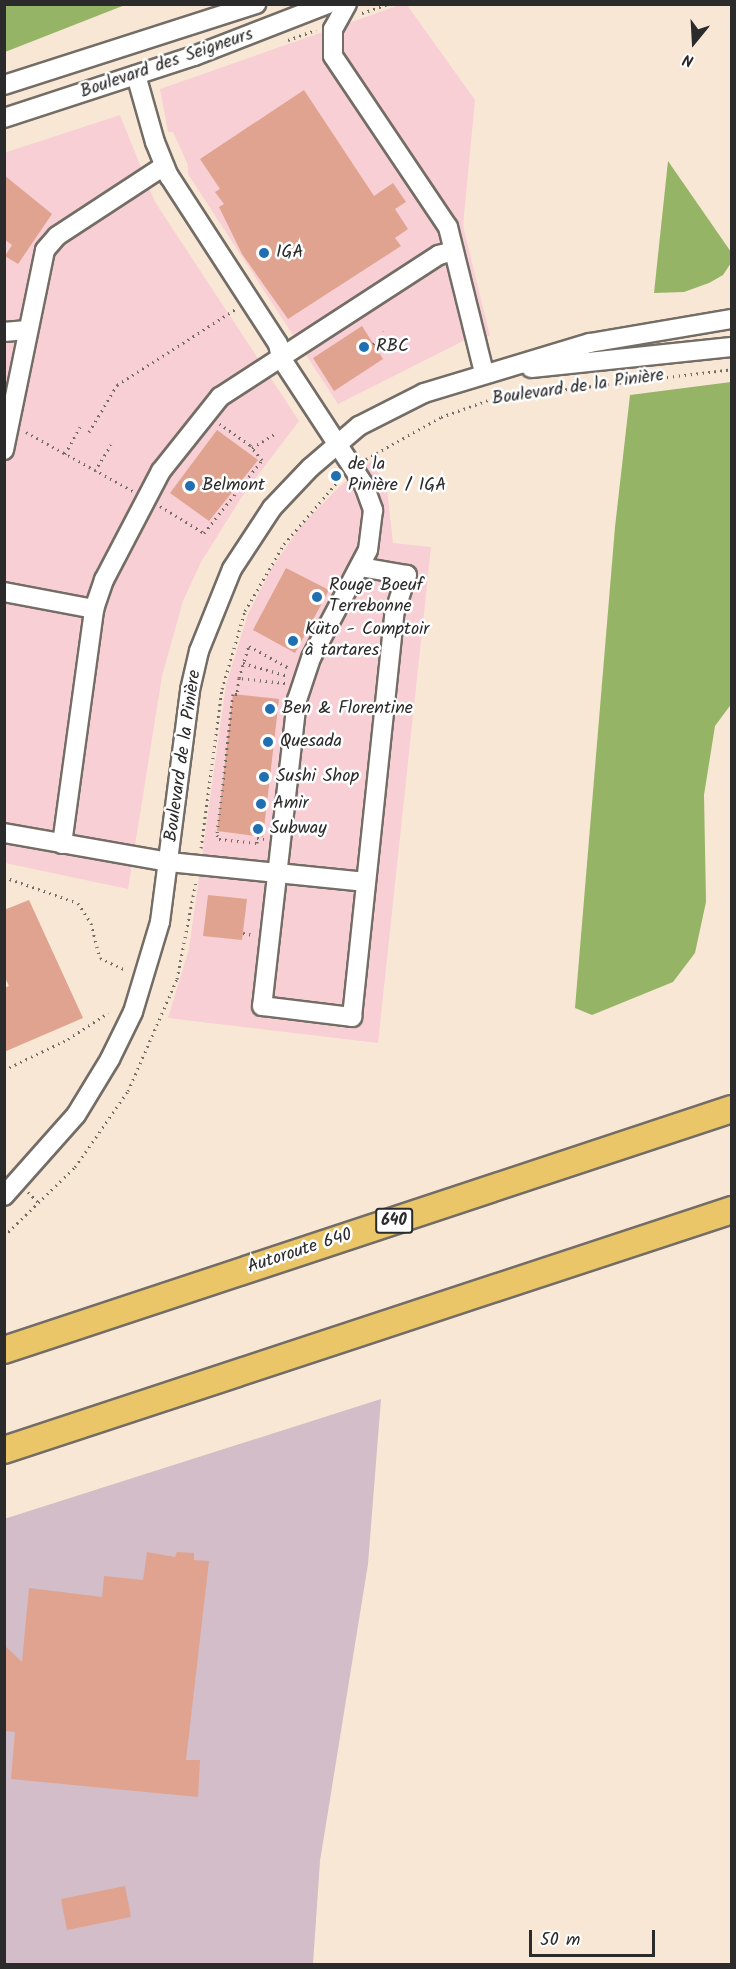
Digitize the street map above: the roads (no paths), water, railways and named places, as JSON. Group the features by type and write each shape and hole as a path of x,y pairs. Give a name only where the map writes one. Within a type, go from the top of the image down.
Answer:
{"highway":[{"name":"Autoroute 640","path":"4,1350 732,1108"},
{"path":"4,1450 732,1210"}],"street":[{"name":"Boulevard des Seigneurs","path":"4,85 255,4"},
{"name":"Boulevard des Seigneurs","path":"4,118 225,45 328,4"},
{"path":"354,9 331,36 331,50 337,63 448,227 484,372"},
{"path":"136,75 164,166 278,344 280,358 372,501 372,539 360,567 312,658 297,700 262,1006 352,1017 394,611 407,575 360,567"},
{"path":"4,450 37,275 45,250 57,236 164,166"},
{"path":"62,844 94,609 104,580 161,471 212,405 439,255 453,251"},
{"name":"Boulevard de la Pinière","path":"4,1196 68,1126 118,1044 153,952 169,862 190,690 215,604 263,520 287,490 337,444 400,404 484,372 590,343 732,319"},
{"path":"4,332 27,330"},
{"name":"Boulevard de la Pinière","path":"484,372 732,347"},
{"path":"4,592 94,609"},
{"path":"4,833 169,862 366,882"}],"place":[{"name":"IGA","path":"264,253"},
{"name":"RBC","path":"364,347"},
{"name":"de la Pinière / IGA","path":"336,476"},
{"name":"Belmont","path":"190,486"},
{"name":"Rouge Boeuf Terrebonne","path":"317,597"},
{"name":"Küto - Comptoir à tartares","path":"293,641"},
{"name":"Ben & Florentine","path":"270,709"},
{"name":"Quesada","path":"268,742"},
{"name":"Sushi Shop","path":"264,777"},
{"name":"Amir","path":"261,804"},
{"name":"Subway","path":"258,829"}]}
